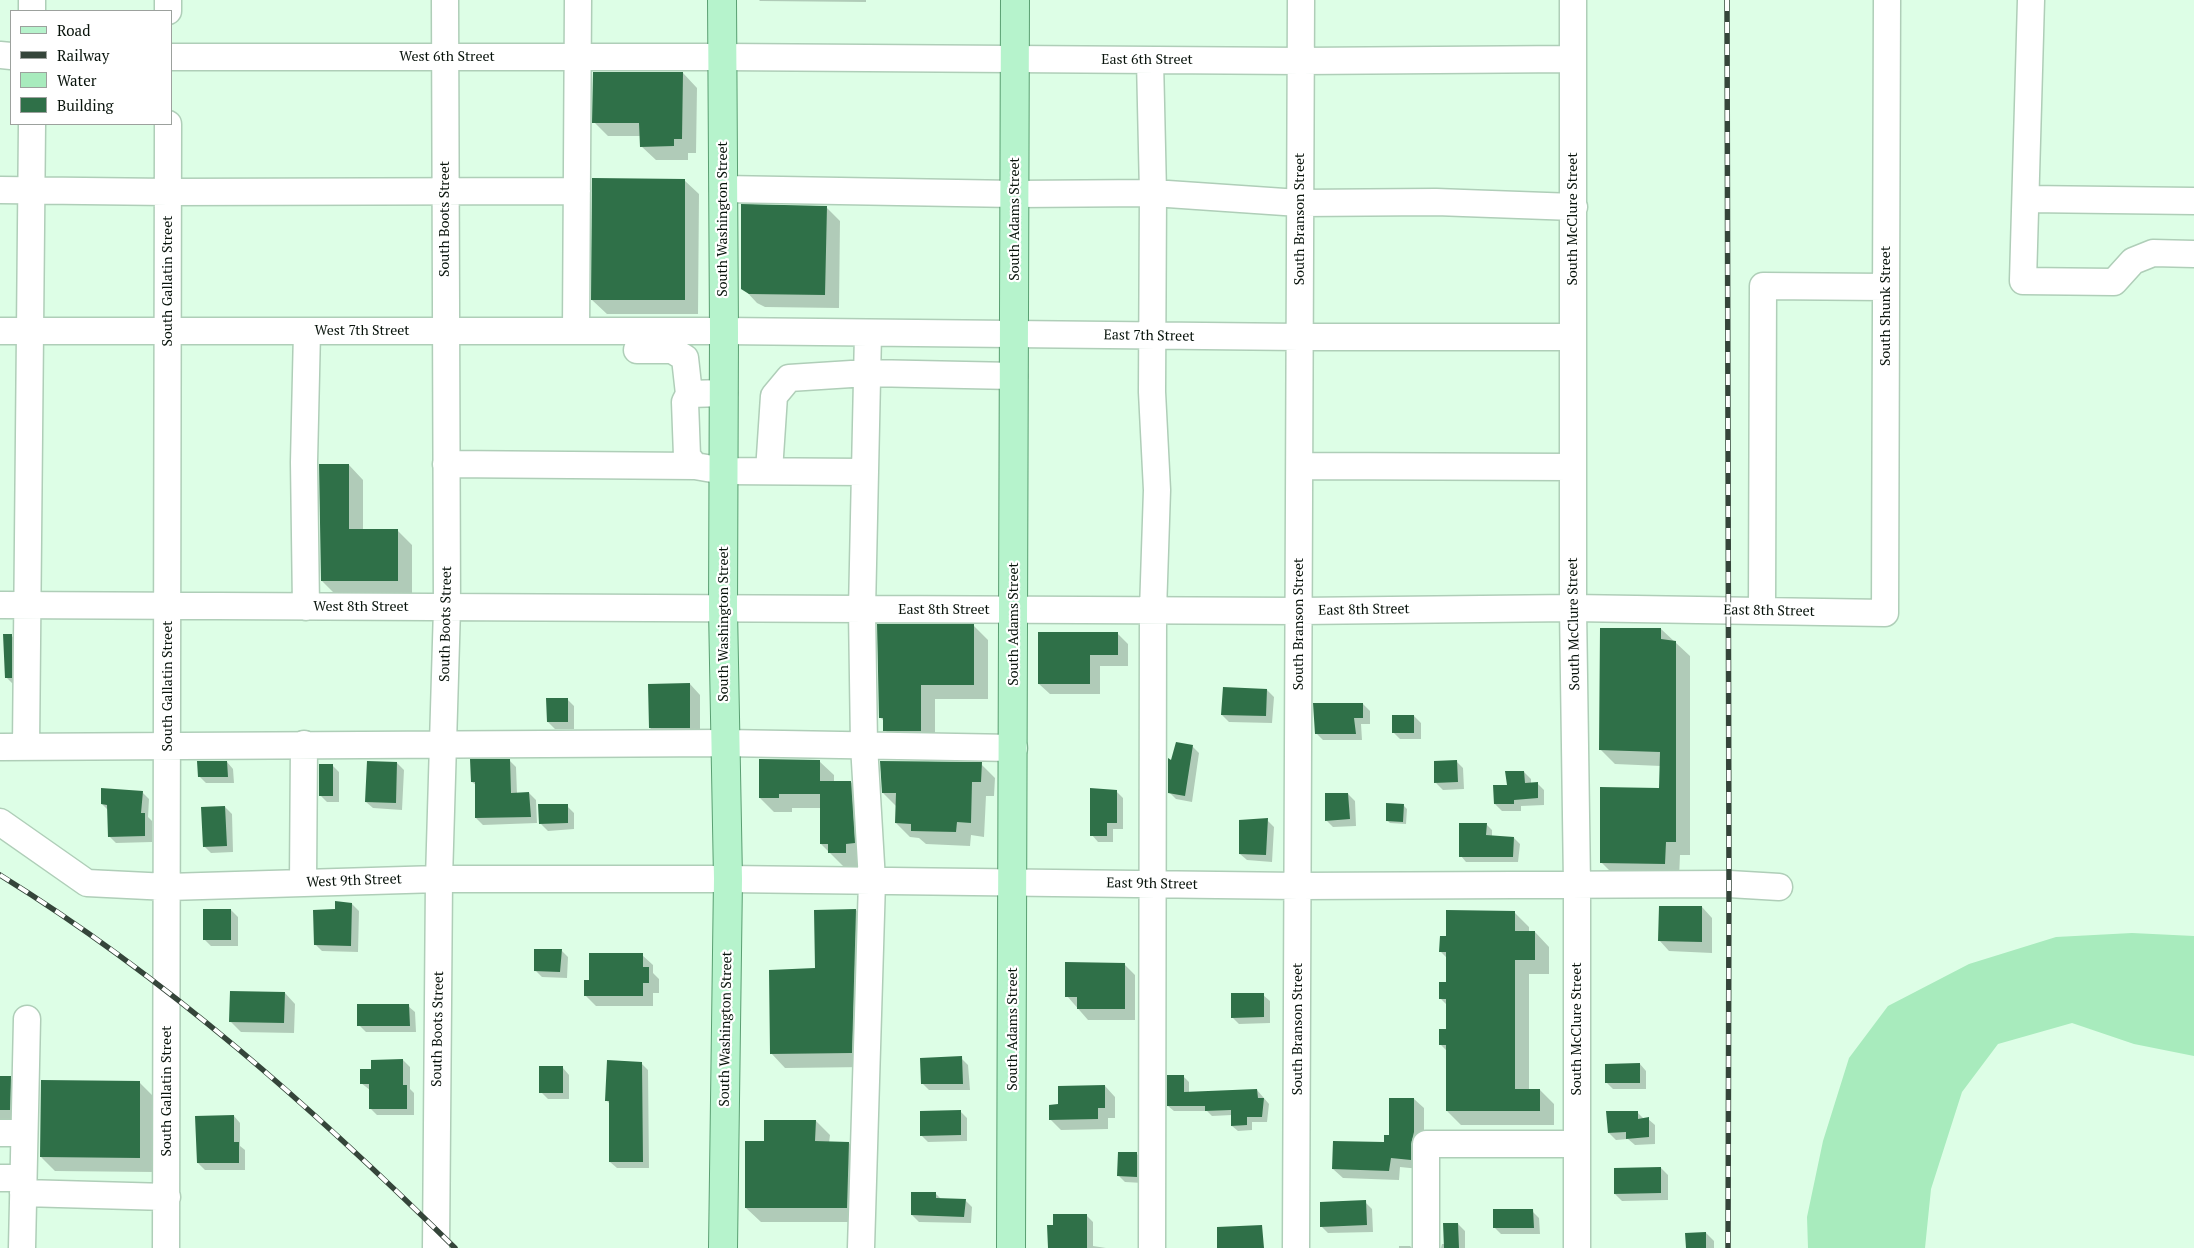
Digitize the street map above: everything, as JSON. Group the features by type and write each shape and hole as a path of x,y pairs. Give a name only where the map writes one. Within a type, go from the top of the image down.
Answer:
{"main road":[{"name":"South Washington Street","path":"722,0 723,609 728,879 722,1248"},
{"name":"South Adams Street","path":"1011,1248 1015,0"}],"street":[{"name":"South Boots Street","path":"436,1248 439,879 447,608 445,0"},
{"path":"576,331 578,0"},
{"name":"South Branson Street","path":"1296,1248 1299,886 1299,203 1301,0"},
{"name":"South McClure Street","path":"1572,0 1577,1248"},
{"name":"South Shunk Street","path":"1885,613 1887,0"},
{"path":"2031,0 2027,199 2023,281 2114,282 2133,261 2153,253 2194,254"},
{"name":"West 6th Street","path":"172,57 722,57"},
{"name":"East 6th Street","path":"722,57 1301,61 1572,59"},
{"path":"1150,60 1153,193 1152,392 1157,490 1153,611 1152,1248"},
{"path":"26,747 32,125"},
{"name":"South Gallatin Street","path":"166,1248 168,125"},
{"path":"723,189 1014,194 1153,193 1299,203 1436,202 1574,207"},
{"path":"0,190 168,192 576,191"},
{"path":"2027,199 2194,201"},
{"path":"1762,610 1763,286 1886,287"},
{"name":"West 7th Street","path":"0,331 724,331"},
{"path":"306,607 304,462 308,331"},
{"name":"East 7th Street","path":"724,331 1152,336 1573,337"},
{"path":"861,1248 872,881 864,745 862,610 868,333"},
{"path":"630,350 672,350 685,358 689,394 685,402 687,456 695,466"},
{"path":"769,472 774,396 789,378 867,373 1014,376"},
{"path":"689,394 724,392"},
{"path":"446,464 695,466 724,471 865,472"},
{"path":"1300,466 1573,467"},
{"name":"West 8th Street","path":"0,605 723,609"},
{"name":"East 8th Street","path":"723,609 1299,611 1573,608 1885,613"},
{"path":"0,747 443,743 725,743 1014,748"},
{"path":"304,744 304,883"},
{"name":"West 9th Street","path":"0,822 87,883 168,887 439,879 728,879"},
{"name":"East 9th Street","path":"728,879 1299,886 1729,884 1779,887"},
{"path":"22,1248 12,1133 27,1019"},
{"path":"1426,1248 1426,1144 1577,1144"},
{"path":"15,1183 167,1196"}],"water":[{"path":"2132,933 2194,936 2194,1056 2134,1044 2072,1023 1998,1044 1962,1092 1931,1189 1925,1248 1808,1248 1807,1217 1823,1141 1849,1058 1888,1006 1969,964 2056,937"}],"building":[{"path":"593,72 683,72 682,139 674,139 674,146 640,147 639,123 592,123"},
{"path":"592,178 685,179 685,300 591,300"},
{"path":"741,204 827,206 825,295 749,294 741,289"},
{"path":"319,464 349,464 349,529 398,529 398,581 321,581"},
{"path":"877,624 974,624 974,685 921,685 921,731 883,731 883,718 879,718"},
{"path":"1600,628 1661,628 1661,639 1676,641 1676,842 1666,842 1665,864 1600,863 1600,787 1659,788 1660,752 1599,750"},
{"path":"1038,632 1118,632 1118,655 1090,655 1090,684 1038,684"},
{"path":"3,634 12,634 12,678 5,678"},
{"path":"690,683 690,728 649,728 648,684"},
{"path":"1223,687 1267,689 1266,716 1221,715"},
{"path":"546,698 568,698 568,722 547,722"},
{"path":"1313,703 1363,703 1363,718 1354,718 1356,734 1315,734"},
{"path":"1392,715 1414,715 1414,733 1392,733"},
{"path":"1176,742 1193,745 1185,796 1168,793 1168,758 1171,760"},
{"path":"470,759 510,759 511,793 529,792 531,817 475,818 475,782 471,782"},
{"path":"759,759 820,760 820,781 851,781 855,843 846,844 846,853 828,853 828,844 820,844 820,794 779,794 779,798 759,798"},
{"path":"1457,760 1458,782 1434,783 1434,761"},
{"path":"197,761 227,761 228,777 198,777"},
{"path":"367,761 397,762 396,803 365,802"},
{"path":"880,761 982,762 981,782 972,782 971,823 957,822 956,832 911,831 911,824 895,823 896,793 882,793"},
{"path":"319,764 333,764 333,796 319,796"},
{"path":"1505,771 1524,771 1525,783 1538,782 1538,798 1514,800 1514,804 1494,804 1493,785 1507,785"},
{"path":"101,788 143,791 141,813 145,813 145,836 108,837 107,805 101,804"},
{"path":"1090,788 1117,790 1117,823 1107,823 1107,836 1090,836"},
{"path":"1325,793 1348,793 1350,819 1325,821"},
{"path":"1386,803 1404,804 1403,822 1386,821"},
{"path":"538,804 568,804 568,823 539,824"},
{"path":"225,806 227,846 203,847 201,807"},
{"path":"1268,818 1266,855 1239,854 1239,820"},
{"path":"1459,823 1487,823 1486,835 1514,837 1513,857 1459,857"},
{"path":"335,901 352,903 351,946 314,945 313,910 335,909"},
{"path":"1659,906 1702,906 1702,942 1658,941"},
{"path":"203,909 231,909 231,940 203,940"},
{"path":"856,909 852,1053 770,1054 769,970 815,968 814,910"},
{"path":"1446,910 1515,911 1515,931 1535,931 1535,960 1515,960 1515,1089 1540,1089 1540,1111 1446,1111 1446,1045 1439,1045 1439,1029 1446,1029 1446,999 1439,999 1439,982 1446,982 1446,952 1439,952 1440,936 1446,936"},
{"path":"534,949 562,949 560,972 534,971"},
{"path":"589,953 643,953 643,967 649,967 649,983 643,983 643,996 584,996 584,980 589,980"},
{"path":"1065,962 1125,963 1125,1009 1077,1009 1077,997 1065,997"},
{"path":"230,991 285,992 284,1023 229,1022"},
{"path":"1231,993 1264,993 1264,1017 1231,1018"},
{"path":"357,1004 409,1004 410,1026 357,1026"},
{"path":"962,1056 963,1084 921,1084 920,1058"},
{"path":"403,1059 403,1085 407,1085 407,1109 369,1109 369,1084 360,1084 360,1069 371,1069 371,1060"},
{"path":"607,1060 642,1062 643,1162 609,1162 609,1101 605,1101"},
{"path":"1640,1063 1640,1083 1605,1083 1605,1064"},
{"path":"539,1066 563,1066 563,1093 539,1093"},
{"path":"1167,1075 1184,1075 1184,1092 1257,1089 1258,1098 1264,1098 1262,1117 1247,1117 1247,1125 1231,1126 1231,1110 1205,1111 1205,1106 1167,1106"},
{"path":"0,1076 11,1076 10,1110 0,1110"},
{"path":"41,1080 140,1081 140,1158 40,1157"},
{"path":"1105,1085 1105,1108 1098,1108 1098,1119 1049,1120 1049,1105 1058,1104 1058,1086"},
{"path":"1389,1098 1414,1098 1414,1132 1411,1144 1411,1160 1391,1158 1389,1171 1332,1169 1333,1141 1384,1142 1384,1135 1389,1135"},
{"path":"961,1110 961,1135 920,1136 920,1111"},
{"path":"1606,1111 1638,1111 1638,1119 1649,1117 1649,1137 1626,1139 1626,1132 1608,1133"},
{"path":"234,1115 234,1142 239,1142 239,1163 197,1163 195,1116"},
{"path":"764,1120 816,1120 815,1141 849,1142 847,1208 745,1208 745,1141 764,1141"},
{"path":"1118,1152 1137,1152 1137,1177 1117,1176"},
{"path":"1661,1167 1661,1193 1614,1194 1614,1168"},
{"path":"911,1192 936,1192 936,1198 966,1199 964,1217 911,1215"},
{"path":"1366,1200 1367,1225 1320,1227 1320,1202"},
{"path":"1493,1209 1533,1209 1534,1228 1493,1228"},
{"path":"1053,1214 1087,1214 1087,1248 1048,1248 1047,1225 1053,1225"},
{"path":"1443,1223 1458,1223 1459,1248 1444,1248"},
{"path":"1262,1225 1264,1248 1217,1248 1217,1227"},
{"path":"1706,1232 1706,1248 1686,1248 1685,1233"}],"railway":[{"path":"1727,0 1728,1248"},
{"path":"0,875 122,957 181,1002 349,1146 455,1248"}]}
